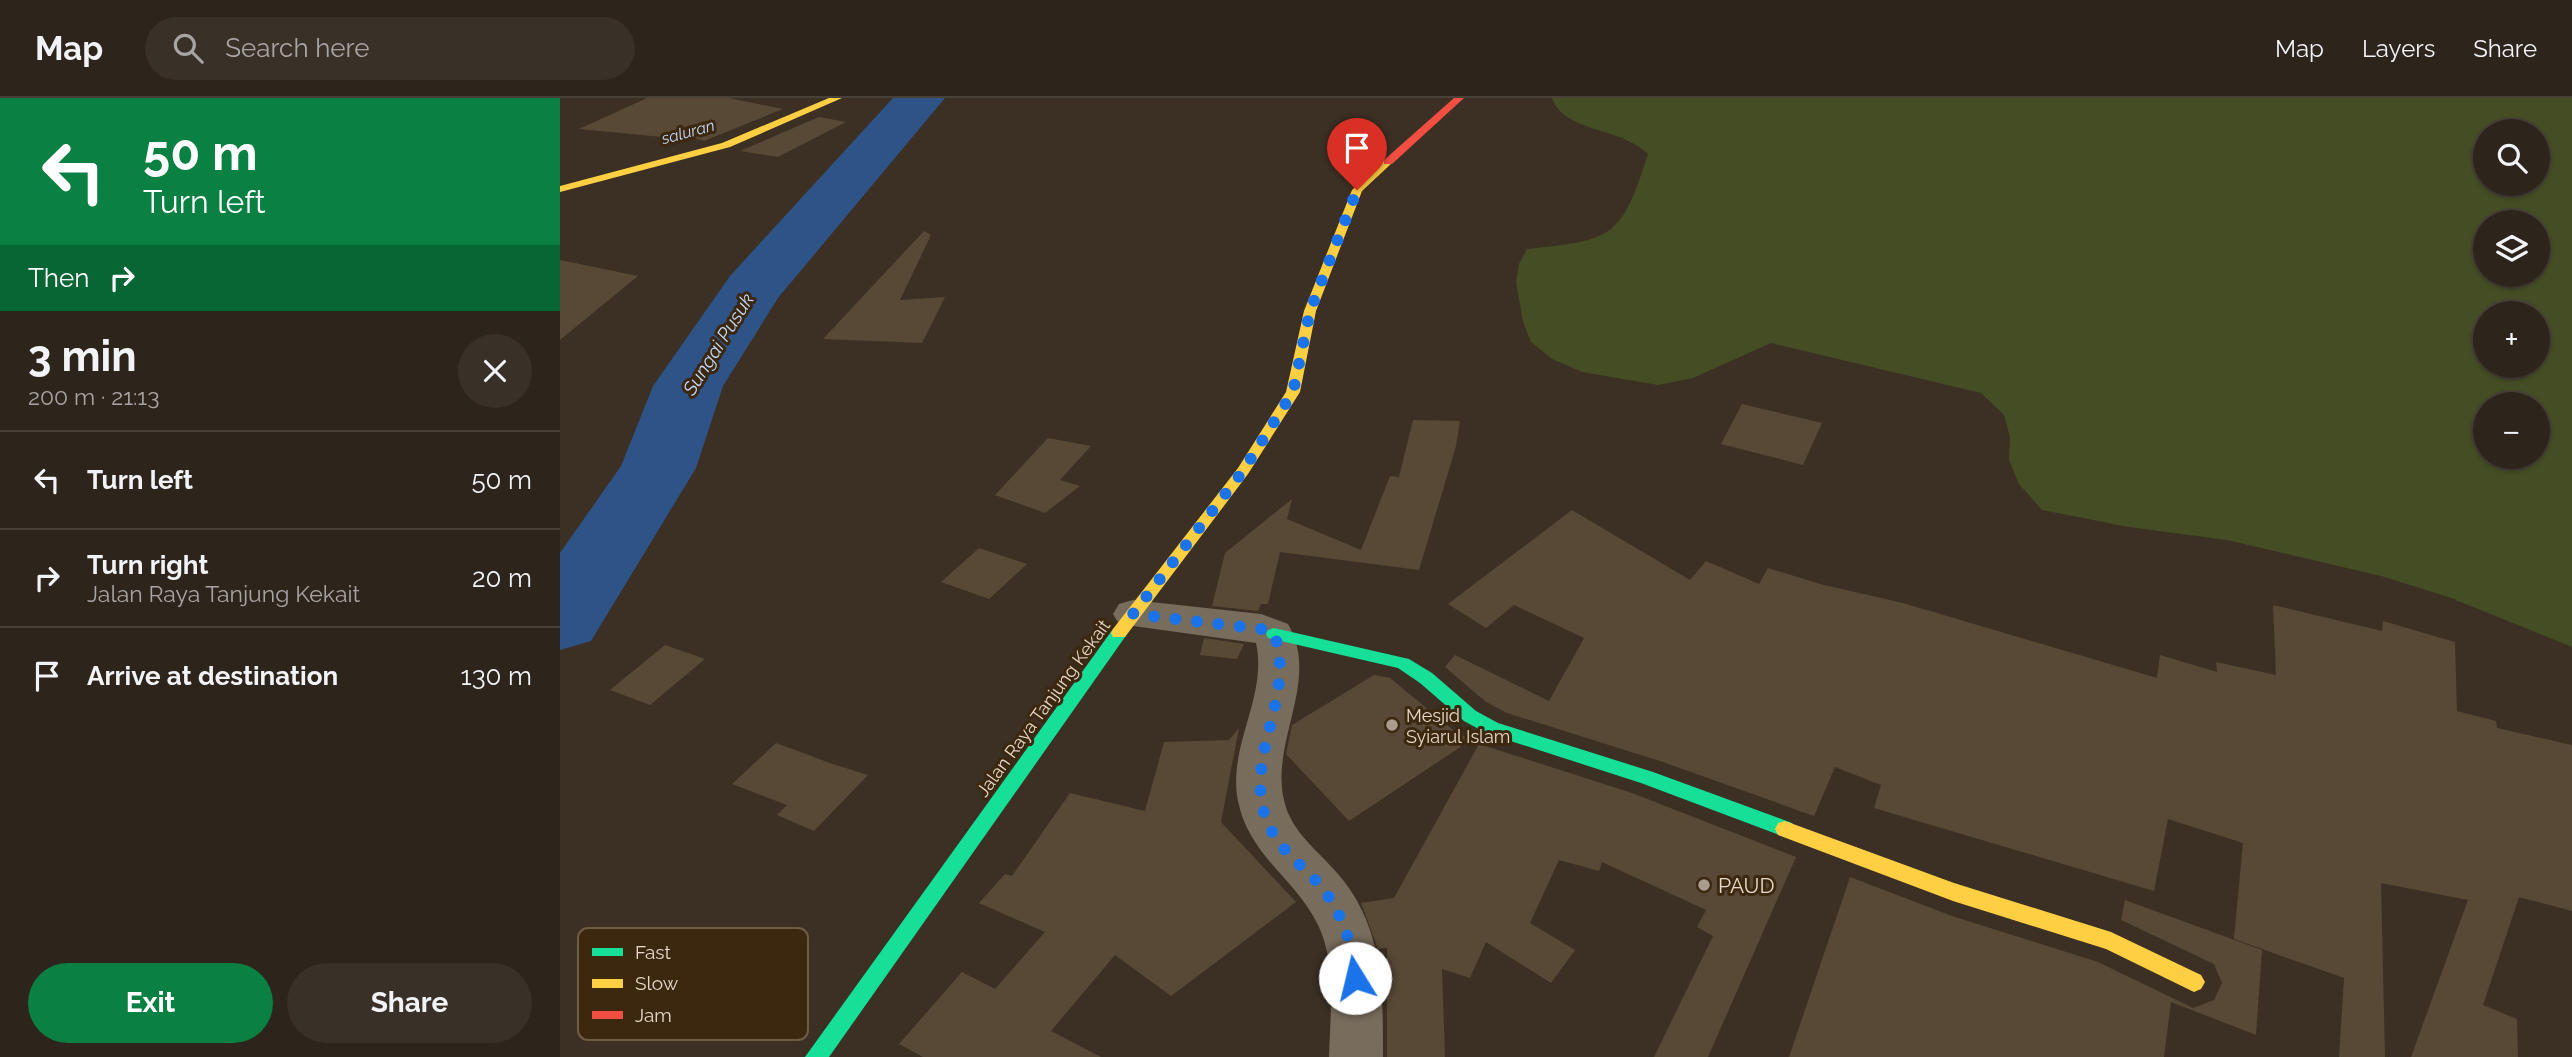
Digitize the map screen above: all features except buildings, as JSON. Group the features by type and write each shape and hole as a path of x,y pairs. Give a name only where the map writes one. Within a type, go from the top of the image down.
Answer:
{"main road":[{"path":"560,189 726,145 837,98"},
{"name":"Jalan Raya Tanjung Kekait","path":"816,1057 1133,614 1243,471 1293,392 1310,311 1357,190 1459,98"},
{"path":"1274,634 1403,663 1426,678 1461,710 1492,728 1646,777 1953,892 2111,941 2194,982"}],"street":[{"path":"1133,614 1261,629 1274,634 1281,665 1262,758 1260,796 1274,834 1286,852 1320,886 1348,934 1354,962 1356,1057"}],"green space":[{"path":"1552,98 2572,98 2572,647 2451,598 2385,577 2227,540 2129,527 2042,510 2019,484 2009,460 2010,437 2004,415 1981,393 1771,343 1693,378 1658,385 1582,372 1552,359 1531,342 1523,322 1516,282 1519,264 1527,249 1579,242 1610,230 1621,219 1630,203 1648,154 1623,138 1568,118 1558,109"}],"waterway":[{"name":"Sungai Pusuk","path":"560,619 658,468 688,386 752,289 920,98"}],"traffic: fast":[{"path":"816,1057 1119,633"},
{"path":"1274,634 1403,663 1426,678 1470,716 1492,728 1646,777 1785,829"}],"traffic: slow":[{"path":"560,189 726,145 837,98"},
{"path":"1119,633 1243,471 1293,392 1310,311 1357,190 1388,162"},
{"path":"1785,829 1953,892 2111,941 2194,982"}],"traffic: jam":[{"path":"1388,162 1459,98"}],"place":[{"name":"Mesjid Syiarul Islam","path":"1392,725"},
{"name":"PAUD","path":"1704,885"}],"route":[{"path":"1355,978 1348,934 1336,908 1320,886 1286,852 1265,816 1260,796 1262,758 1281,665 1274,634 1261,629 1133,614 1243,471 1293,392 1310,311 1357,190"}],"water label":[{"name":"saluran","path":"688,132"}]}
